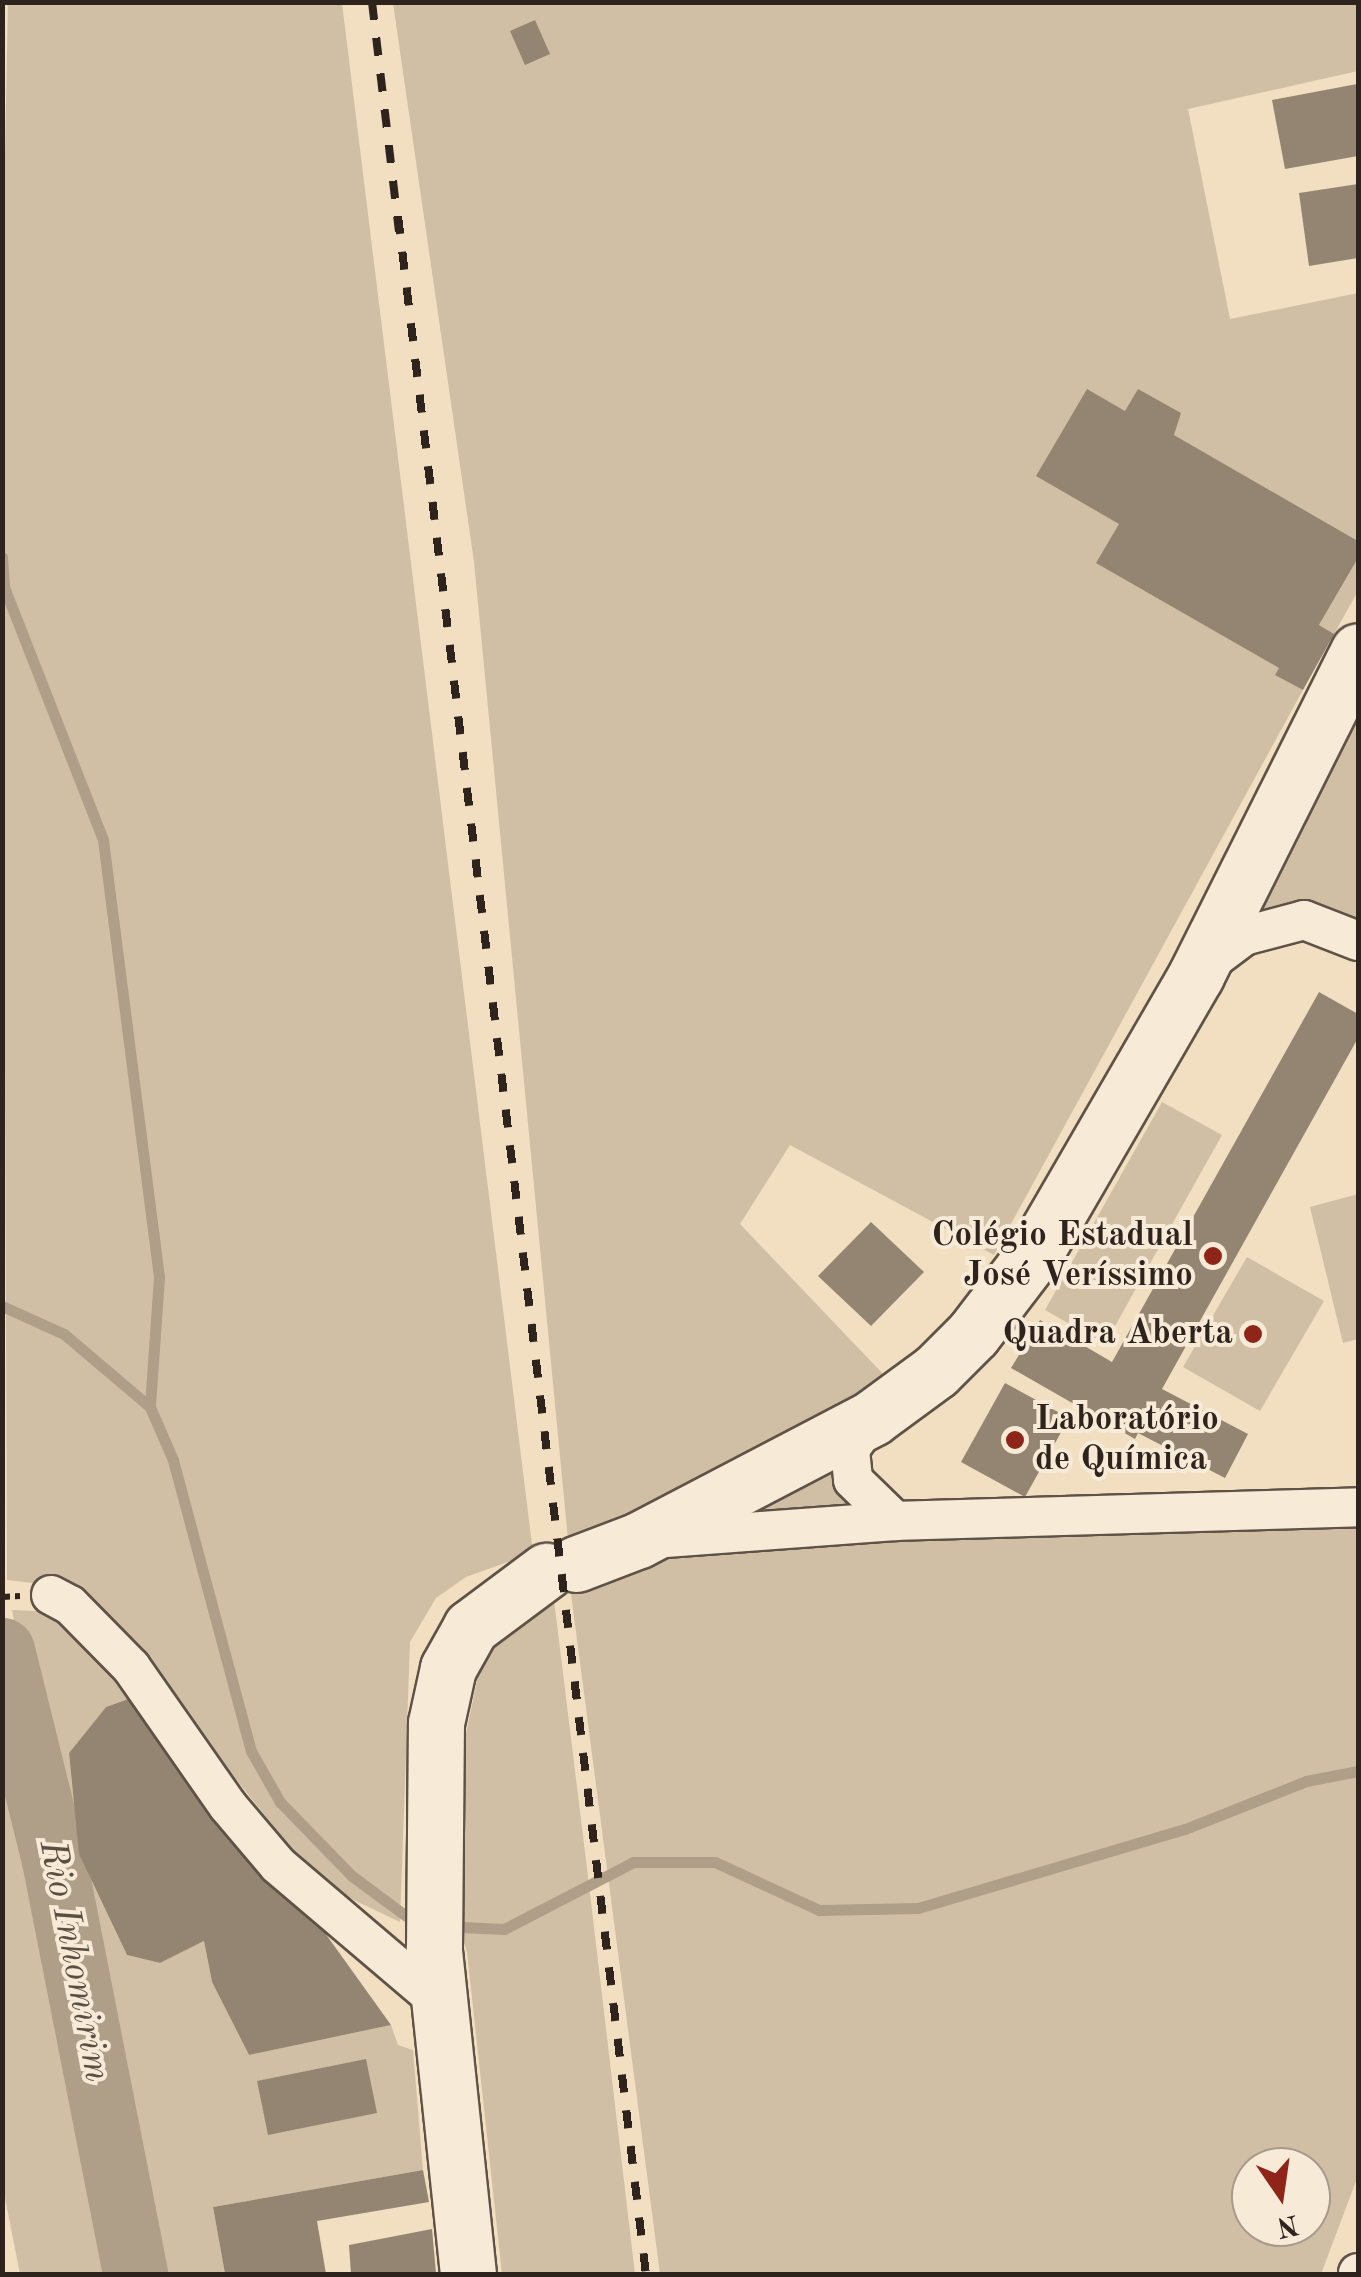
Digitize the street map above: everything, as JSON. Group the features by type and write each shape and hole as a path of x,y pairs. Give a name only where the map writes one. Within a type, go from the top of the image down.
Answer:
{"main road":[{"path":"468,2274 434,1948 430,1874 436,1723 448,1668 471,1627 561,1567 639,1540 872,1418 936,1372 1004,1296 1196,975 1358,651"}],"street":[{"path":"1196,975 1232,943 1276,924 1304,920 1358,941"},
{"path":"872,1418 850,1450 853,1480 895,1520"},
{"path":"639,1540 895,1520 1358,1507"},
{"path":"51,1595 70,1605 132,1667 228,1806 278,1865 440,2003"}],"shaded area":[{"path":"8,3 342,3 533,1553 466,1577 436,1598 410,1642 400,1922 320,1884 149,1671 68,1587 7,1580 2,301"},
{"path":"393,3 1358,3 1358,71 1188,109 1230,319 1358,293 1358,541 1174,435 1180,413 1125,411 1087,390 1119,524 1279,668 1276,675 1303,690 994,1255 790,1145 740,1224 885,1376 844,1404 569,1550 474,562"},
{"path":"1358,558 1358,591 1334,634 1319,625"},
{"path":"1358,651 1358,941 1244,936"},
{"path":"1162,1102 1222,1135 1105,1344 1045,1310"},
{"path":"1358,1194 1358,1339 1343,1343 1310,1207"},
{"name":"Quadra Aberta","path":"1247,1257 1324,1301 1260,1411 1183,1367"},
{"path":"851,1450 873,1505 639,1540"},
{"path":"1358,1526 1358,2176 1321,2274 660,2274 570,1586 637,1557 902,1539"},
{"path":"553,1592 635,2274 502,2274 467,1952 454,1912 459,1767 480,1667 517,1613"},
{"path":"12,1610 59,1612 134,1697 106,1707 69,1753 79,1854 127,1955 160,1963 204,1941 212,1982 249,2055 391,2025 398,2045 413,2050 423,2170 213,2207 225,2274 142,2274"},
{"path":"3,1713 100,2146 123,2274 20,2274 2,2183"}],"building":[{"path":"535,20 550,54 525,65 510,31"},
{"path":"1357,84 1358,156 1285,169 1272,100"},
{"path":"1358,184 1358,258 1309,266 1299,193"},
{"path":"1087,389 1125,411 1138,389 1181,413 1174,435 1358,541 1358,558 1319,625 1334,634 1303,690 1275,675 1279,668 1096,563 1119,524 1036,476"},
{"path":"1319,992 1358,1014 1358,1038 1162,1389 1248,1434 1225,1478 1138,1433 1135,1439 1011,1368 1040,1320 1112,1362"},
{"path":"871,1222 924,1272 871,1326 818,1276"},
{"name":"Laboratório de Química","path":"1005,1383 1069,1418 1025,1497 961,1462"},
{"path":"134,1697 229,1836 320,1926 391,2025 249,2055 212,1982 204,1941 160,1963 127,1955 79,1854 69,1753 106,1707"},
{"path":"366,2059 377,2113 268,2135 257,2081"},
{"path":"423,2170 429,2202 317,2221 326,2274 225,2274 213,2207"},
{"path":"432,2229 436,2274 351,2274 349,2245"}],"waterway":[{"path":"2,557 4,587 103,840 159,1277 150,1407"},
{"path":"2,1306 64,1334 150,1407 173,1460 251,1751 280,1802 352,1876 406,1916"},
{"name":"Rio Inhomirim","path":"2,1650 54,1860 135,2274"},
{"path":"461,1927 504,1929 633,1862 715,1862 819,1910 918,1908 1185,1829 1306,1781 1358,1771"}],"railway":[{"path":"372,2 399,231"},
{"path":"398,216 646,2274"}],"place":[{"name":"Colégio Estadual José Veríssimo","path":"1213,1256"},
{"name":"Quadra Aberta","path":"1253,1334"},
{"name":"Laboratório de Química","path":"1015,1440"}]}
